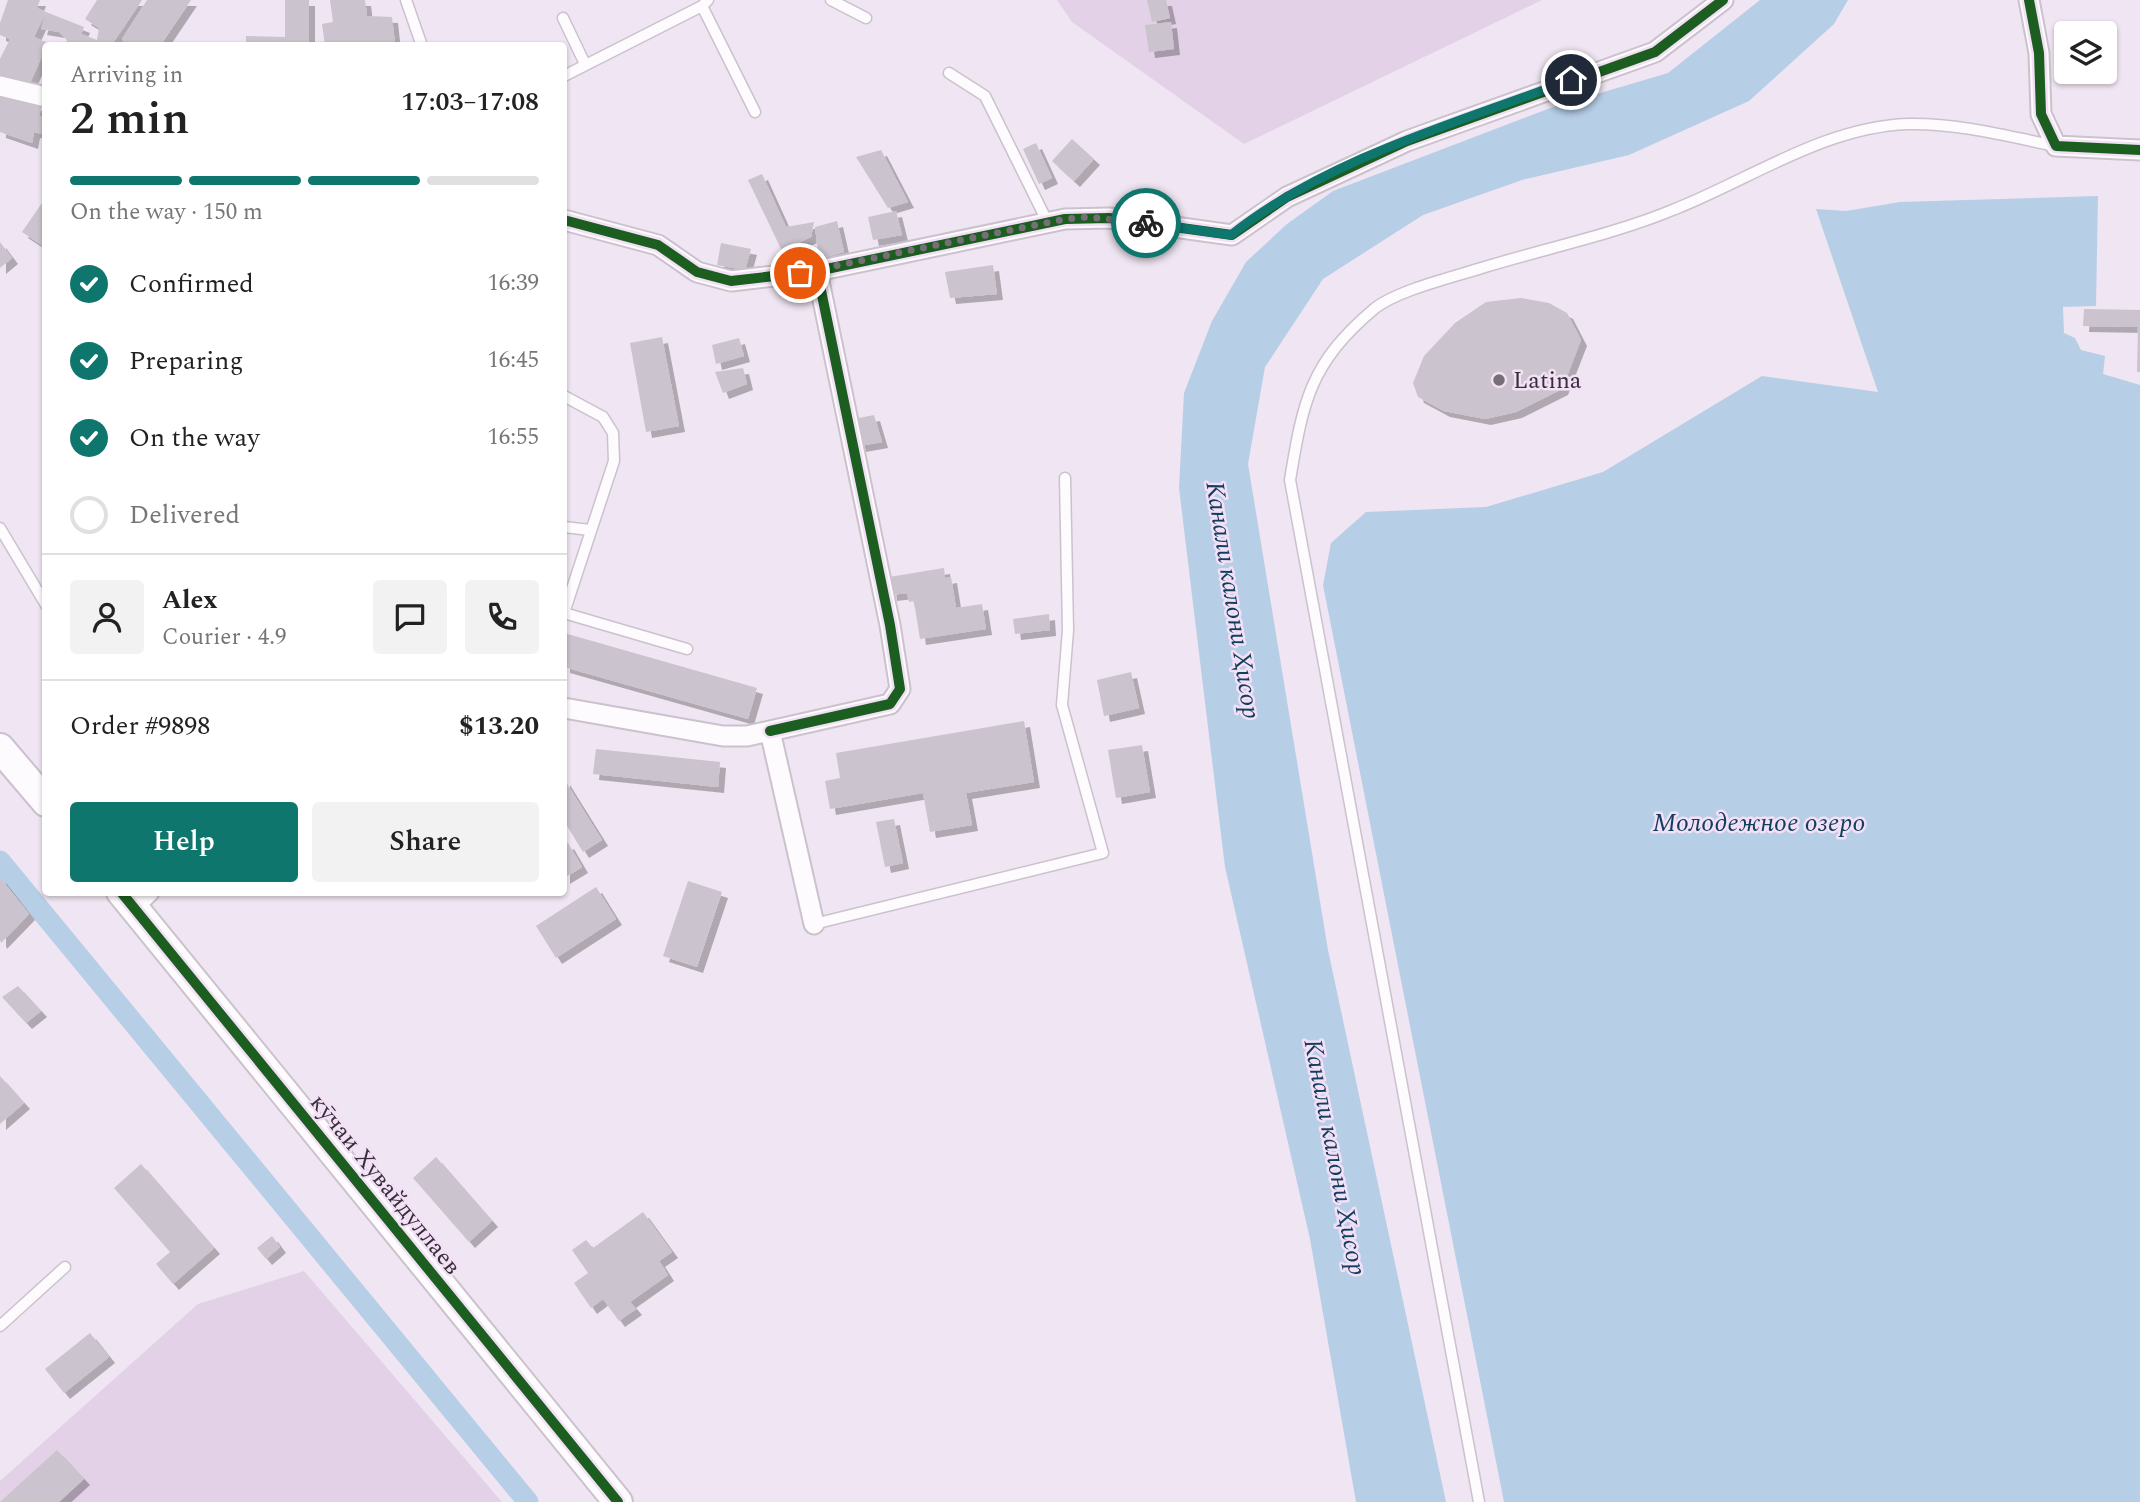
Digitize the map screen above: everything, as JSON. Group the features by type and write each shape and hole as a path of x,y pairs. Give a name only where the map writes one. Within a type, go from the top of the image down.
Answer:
{"street":[{"path":"567,221 658,245 697,272 731,281 817,271 1047,221 1088,217 1231,235 1258,214 1319,180 1407,141 1655,52 1723,0"},
{"path":"2029,0 2039,53 2041,114 2056,146 2140,150"},
{"path":"0,86 42,96"},
{"path":"567,709 723,736 747,736 890,704 900,689 890,625 817,271"},
{"path":"770,731 814,924"},
{"path":"0,747 42,797"},
{"name":"кӯчаи Хувайдуллаев","path":"135,897 618,1502"}],"lane":[{"path":"406,0 421,42"},
{"path":"831,0 866,18"},
{"path":"567,74 705,3 755,112"},
{"path":"563,18 585,64"},
{"path":"949,73 985,96 1047,221"},
{"path":"1479,1502 1290,480 1300,421 1315,376 1347,334 1377,307 1430,284 1674,210 1834,137 1907,124 1969,129 2056,146"},
{"path":"567,398 603,417 612,433 614,461 567,603"},
{"path":"814,924 1103,853 1062,705 1069,606 1065,478"},
{"path":"0,527 42,597"},
{"path":"567,527 590,530"},
{"path":"567,614 687,649"},
{"path":"0,1326 65,1267"}],"shaded area":[{"path":"1057,0 1542,0 1244,144 1072,22"},
{"path":"304,1271 502,1502 0,1502 0,1481 198,1304"}],"water":[{"name":"Канали калони Ҳисор","path":"1760,0 1848,0 1834,24 1749,101 1629,155 1522,180 1423,215 1323,279 1265,367 1248,464 1328,950 1446,1502 1356,1502 1310,1239 1225,867 1179,488 1184,393 1212,321 1246,262 1287,224 1333,191 1553,107 1668,73"},
{"name":"Молодежное озеро","path":"2098,196 2096,306 2063,307 2064,333 2075,338 2081,350 2105,356 2103,374 2140,385 2140,1502 1504,1502 1323,585 1331,543 1366,512 1486,507 1603,472 1762,376 1878,392 1816,209 1846,211 1900,202"}],"building":[{"path":"8,0 40,0 37,8 46,12 34,37 46,42 42,42 42,56 30,83 0,75 0,59 10,39 0,35 0,23"},
{"path":"97,0 142,0 114,42 66,42 59,32 41,29 46,12 84,27 81,34 97,40 99,28 85,19"},
{"path":"147,0 191,0 163,42 124,42 122,39"},
{"path":"285,0 309,0 309,42 246,42 246,36 285,37"},
{"path":"330,0 365,0 367,16 392,17 395,42 324,42 322,24 333,22"},
{"path":"1147,0 1166,0 1170,18 1152,22"},
{"path":"1171,22 1174,49 1149,52 1145,25"},
{"path":"0,96 42,106 39,116 42,117 42,134 34,132 32,143 0,132"},
{"path":"1072,139 1094,159 1074,181 1052,161"},
{"path":"1036,143 1052,178 1039,184 1023,149"},
{"path":"881,150 908,202 888,208 856,157"},
{"path":"762,174 786,227 814,222 811,237 782,251 748,180"},
{"path":"42,203 42,245 22,232"},
{"path":"896,211 902,235 873,240 868,217"},
{"path":"837,221 844,252 819,259 815,227"},
{"path":"0,242 12,258 0,268"},
{"path":"721,243 751,249 745,270 717,265"},
{"path":"993,265 997,294 950,298 945,272"},
{"path":"1521,298 1549,303 1567,313 1581,340 1562,389 1516,412 1485,419 1444,411 1418,397 1413,383 1424,356 1455,323 1486,302"},
{"path":"2084,309 2140,310 2140,372 2137,372 2138,327 2083,326"},
{"path":"662,337 679,426 646,432 630,343"},
{"path":"739,338 744,356 716,364 712,345"},
{"path":"743,368 747,384 723,393 715,372"},
{"path":"874,415 882,442 860,446 854,419"},
{"path":"944,568 945,578 951,577 956,608 982,604 986,629 920,639 914,601 909,602 907,593 891,595 889,577"},
{"path":"1049,614 1050,630 1015,634 1013,619"},
{"path":"567,634 757,688 748,719 567,668"},
{"path":"1131,672 1139,708 1104,716 1097,680"},
{"path":"1024,721 1034,782 966,793 972,825 930,832 923,793 830,809 825,781 840,778 836,753"},
{"path":"1142,745 1150,792 1116,798 1108,750"},
{"path":"596,749 720,762 718,787 593,774"},
{"path":"567,784 602,840 583,852 567,826"},
{"path":"894,819 903,863 885,867 876,822"},
{"path":"567,844 582,867 567,876"},
{"path":"0,877 29,914 1,943 0,940"},
{"path":"688,881 722,892 697,967 663,956"},
{"path":"596,887 616,919 556,958 536,926"},
{"path":"18,986 41,1011 26,1023 2,997"},
{"path":"0,1076 24,1103 0,1124"},
{"path":"436,1157 492,1221 469,1242 413,1178"},
{"path":"141,1164 214,1248 173,1284 156,1264 170,1252 114,1188"},
{"path":"643,1212 672,1252 659,1261 668,1275 630,1302 636,1309 619,1321 603,1299 591,1308 574,1283 588,1273 572,1250 586,1240 593,1248"},
{"path":"272,1236 280,1247 266,1259 257,1248"},
{"path":"90,1333 109,1357 64,1393 45,1369"},
{"path":"57,1450 84,1479 59,1502 0,1502"}],"waterway":[{"path":"0,861 528,1502"}],"cycle path":[{"path":"567,221 658,245 697,272 731,281 817,271 1065,219 1109,218 1232,235 1287,197 1407,141 1655,52 1723,0"},
{"path":"2029,0 2039,53 2041,114 2056,146 2140,150"},
{"path":"770,731 890,704 900,689 890,625 817,271"},
{"path":"124,896 618,1502"}],"way so far":[{"path":"800,273 1047,221 1088,217 1146,223"}],"place":[{"name":"Latina","path":"1499,380"}],"route":[{"path":"1146,223 1231,235 1258,214 1319,180 1407,141 1571,80"}]}
